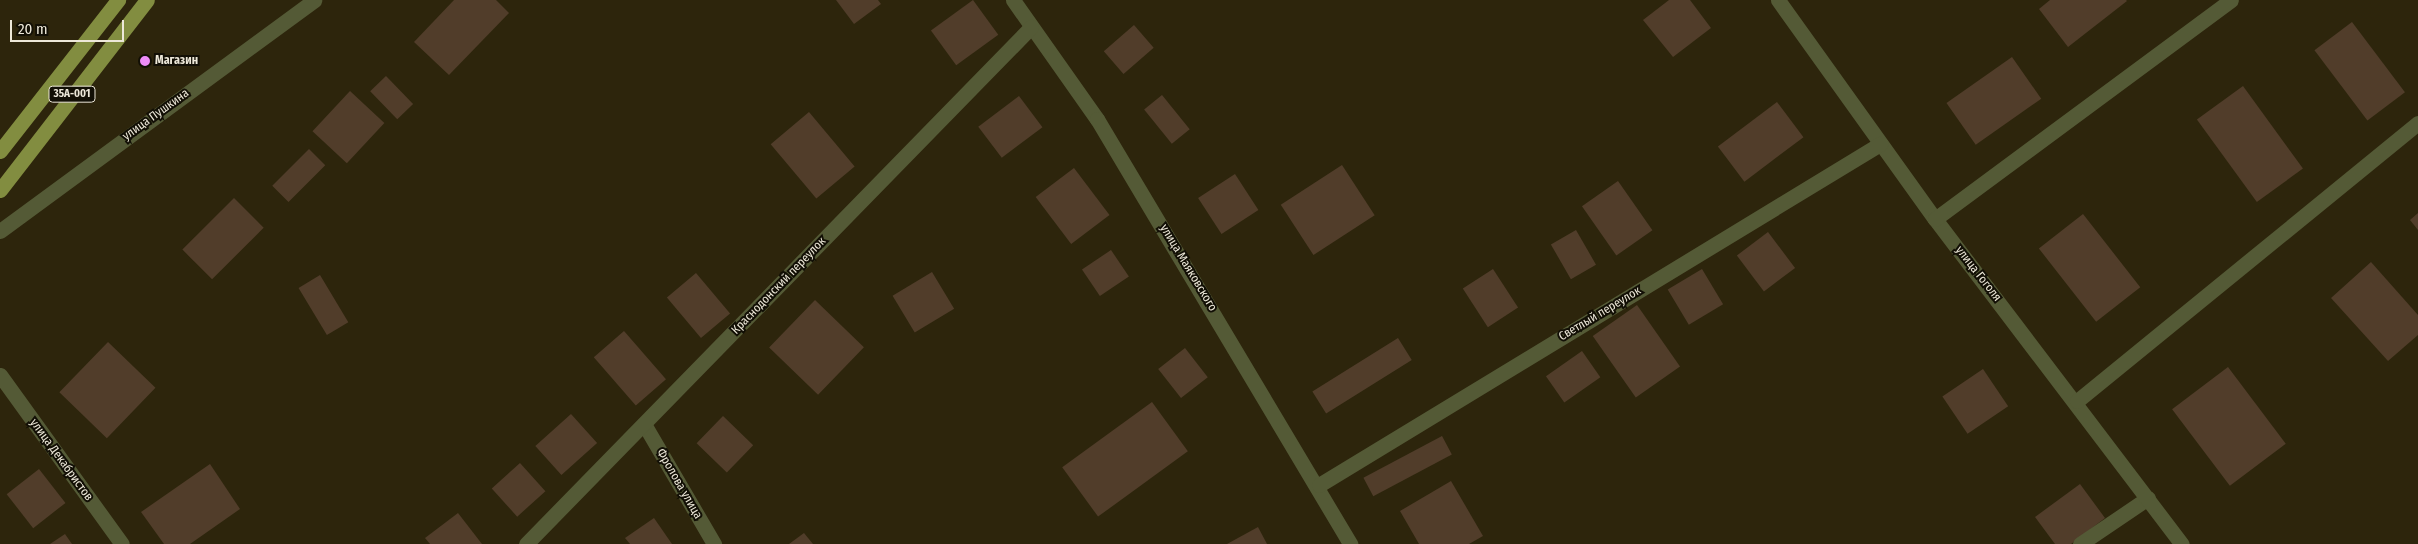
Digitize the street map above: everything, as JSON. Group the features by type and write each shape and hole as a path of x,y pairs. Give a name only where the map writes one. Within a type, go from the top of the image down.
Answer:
{"main road":[{"name":"35А-001","path":"0,151 118,0"},
{"name":"35А-001","path":"0,190 147,0"}],"street":[{"name":"улица Пушкина","path":"0,231 314,0"},
{"name":"улица Маяковского","path":"1013,0 1097,119 1319,485 1350,544"},
{"name":"улица Гоголя","path":"1778,0 1935,219 2077,401 2182,544"},
{"path":"1935,219 2231,0"},
{"name":"Краснодонский переулок","path":"526,544 1031,27"},
{"path":"2077,401 2418,123"},
{"name":"Светлый переулок","path":"1319,485 1880,144"},
{"name":"улица Декабристов","path":"0,376 122,544"},
{"name":"Фролова улица","path":"644,424 714,544"},
{"path":"2080,544 2148,498"}],"building":[{"path":"454,0 496,0 509,13 449,75 414,42"},
{"path":"836,0 878,0 881,4 854,24"},
{"path":"973,0 998,35 956,65 931,31"},
{"path":"1669,0 1690,0 1711,28 1673,57 1643,20"},
{"path":"2050,0 2127,1 2068,47 2039,9"},
{"path":"2352,22 2405,92 2367,121 2314,50"},
{"path":"1134,25 1154,48 1123,74 1104,51"},
{"path":"2012,57 2041,99 1976,145 1946,103"},
{"path":"386,76 413,104 397,119 370,91"},
{"path":"2243,86 2303,169 2257,202 2197,120"},
{"path":"350,91 384,123 347,163 312,131"},
{"path":"1162,95 1190,129 1172,144 1144,109"},
{"path":"1019,96 1042,127 1002,158 978,127"},
{"path":"1777,102 1803,137 1744,182 1718,147"},
{"path":"809,112 855,166 816,199 771,144"},
{"path":"309,149 325,165 288,202 272,186"},
{"path":"1342,165 1375,215 1313,255 1281,205"},
{"path":"1074,168 1110,215 1071,244 1036,197"},
{"path":"1235,174 1258,210 1222,234 1198,198"},
{"path":"1618,181 1652,230 1616,255 1582,206"},
{"path":"234,198 264,228 212,279 182,250"},
{"path":"2418,213 2418,230 2410,220"},
{"path":"2083,214 2140,287 2096,322 2039,248"},
{"path":"1576,230 1596,265 1571,279 1551,244"},
{"path":"1768,232 1795,268 1764,291 1737,255"},
{"path":"1111,250 1129,277 1100,296 1082,270"},
{"path":"2371,262 2418,315 2418,335 2388,361 2331,298"},
{"path":"1493,269 1518,308 1488,327 1463,289"},
{"path":"1702,269 1723,304 1689,325 1668,290"},
{"path":"932,272 954,309 915,333 893,296"},
{"path":"696,273 730,314 701,338 667,297"},
{"path":"320,275 348,322 327,335 299,288"},
{"path":"815,300 864,347 818,395 769,347"},
{"path":"1637,305 1680,366 1636,397 1593,336"},
{"path":"624,331 666,379 636,406 594,357"},
{"path":"1398,338 1412,360 1326,414 1312,392"},
{"path":"108,342 155,388 107,438 59,392"},
{"path":"1185,348 1208,377 1181,398 1158,369"},
{"path":"1582,351 1600,377 1564,402 1546,376"},
{"path":"2228,367 2286,444 2230,486 2172,409"},
{"path":"1983,369 2008,406 1968,434 1942,396"},
{"path":"1152,402 1188,451 1098,517 1062,467"},
{"path":"571,414 597,443 561,475 535,446"},
{"path":"723,416 753,445 727,473 697,443"},
{"path":"1442,436 1452,455 1373,496 1363,478"},
{"path":"520,463 545,491 517,517 492,488"},
{"path":"210,464 240,509 190,544 164,544 141,512"},
{"path":"39,469 65,503 33,528 7,494"},
{"path":"1451,481 1483,536 1469,544 1419,544 1400,511"},
{"path":"2080,484 2105,518 2071,544 2055,544 2035,517"},
{"path":"458,513 482,544 430,544 425,538"},
{"path":"654,518 672,544 630,544 625,538"},
{"path":"1258,527 1267,544 1227,544"},
{"path":"804,533 813,544 789,544"},
{"path":"65,534 72,544 50,544"}],"place":[{"name":"Магазин","path":"145,61"}]}
